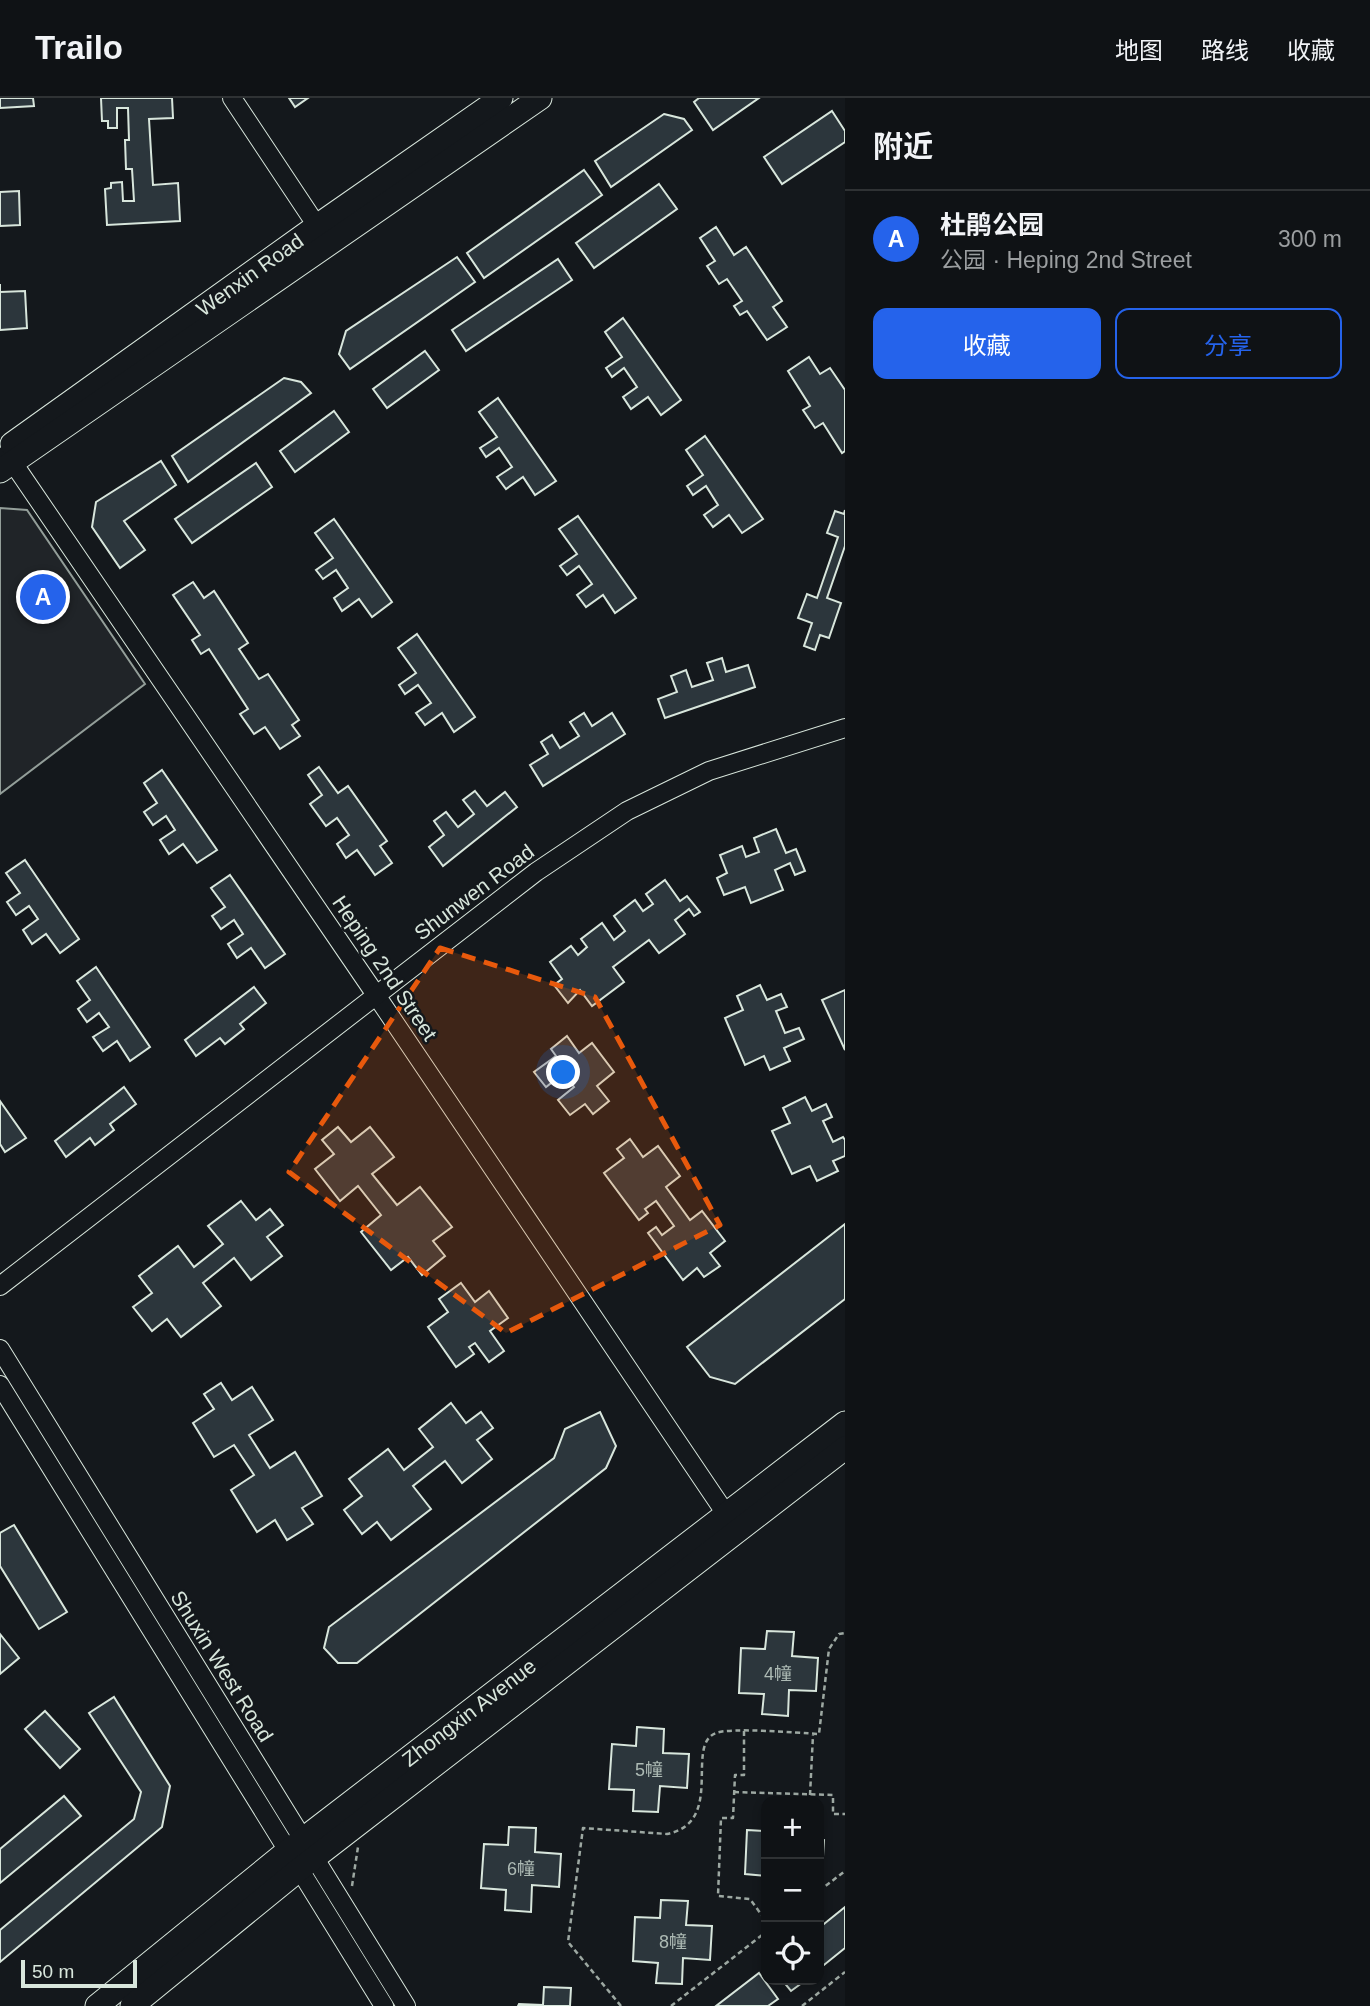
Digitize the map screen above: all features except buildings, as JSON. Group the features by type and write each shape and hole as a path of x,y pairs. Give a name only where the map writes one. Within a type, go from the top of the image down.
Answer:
{"main road":[{"name":"Wenxin Road","path":"4,459 317,226 500,98"},
{"path":"4,459 540,98"},
{"name":"Zhongxin Avenue","path":"132,2006 302,1855 726,1514 845,1423"},
{"name":"Zhongxin Avenue","path":"97,2006 845,1448"}],"street":[{"path":"232,98 317,226"},
{"name":"Heping 2nd Street","path":"4,459 376,995 726,1514"},
{"name":"Shunwen Road","path":"0,1286 537,872 627,811 709,771 845,728"},
{"name":"Shuxin West Road","path":"0,1349 302,1855 384,2006"},
{"name":"Shuxin West Road","path":"0,1385 302,1855 406,2006"}],"path":[{"path":"621,2006 568,1942 583,1828 667,1834 681,1831 699,1812 704,1743 714,1733 744,1731 819,1734 829,1649 839,1634 845,1633"},
{"path":"744,1731 744,1775 735,1775 733,1818 721,1818 718,1896 750,1899 761,1914"},
{"path":"810,1795 813,1734"},
{"path":"734,1793 833,1795 833,1814 845,1814"},
{"path":"351,1887 359,1843"},
{"path":"824,1887 845,1871"},
{"path":"671,2006 761,1936"},
{"path":"802,2006 845,1972"}],"highlighted area":[{"path":"440,948 595,997 720,1225 506,1333 289,1172"}],"shaded area":[{"path":"0,508 27,510 145,684 0,794"}],"place":[{"name":"杜鹃公园","path":"43,597"}]}
